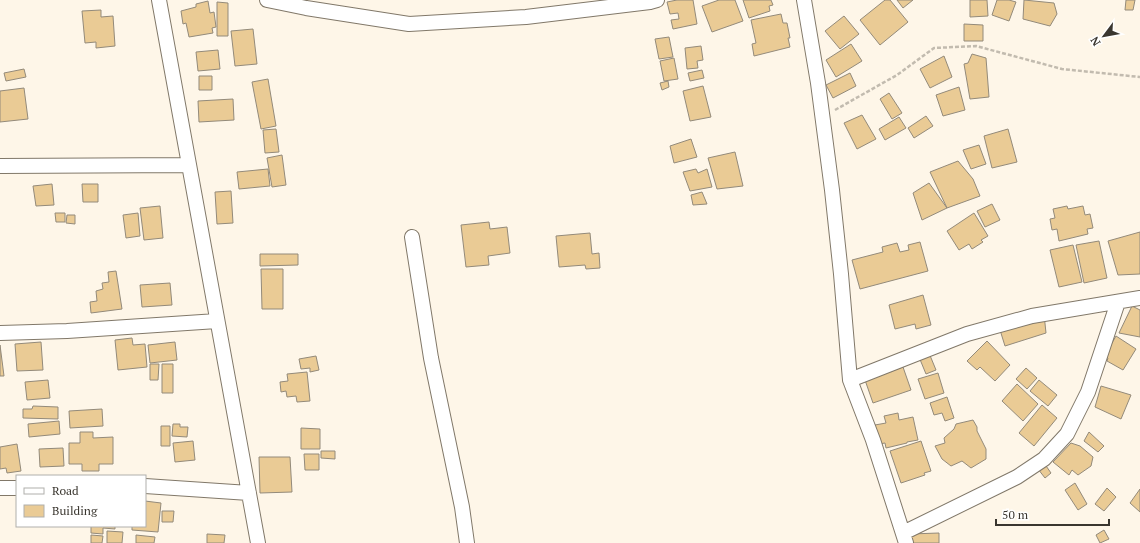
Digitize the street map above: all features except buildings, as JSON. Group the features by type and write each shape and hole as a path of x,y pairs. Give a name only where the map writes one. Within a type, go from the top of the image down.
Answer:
{"street":[{"path":"159,0 258,543"},
{"path":"267,0 306,8 409,24 526,17 658,0"},
{"path":"804,0 823,117 841,274 850,380 873,440 904,538 1017,477 1044,459 1067,434 1088,392 1118,302"},
{"path":"0,166 189,165"},
{"path":"412,237 431,358 462,507 467,543"},
{"path":"850,380 967,334 1032,316 1140,298"},
{"path":"0,333 67,331 217,321"},
{"path":"146,486 249,493"},
{"path":"0,488 16,488"}],"path":[{"path":"823,117 897,75 934,48 976,46 1062,69 1140,77"}]}
